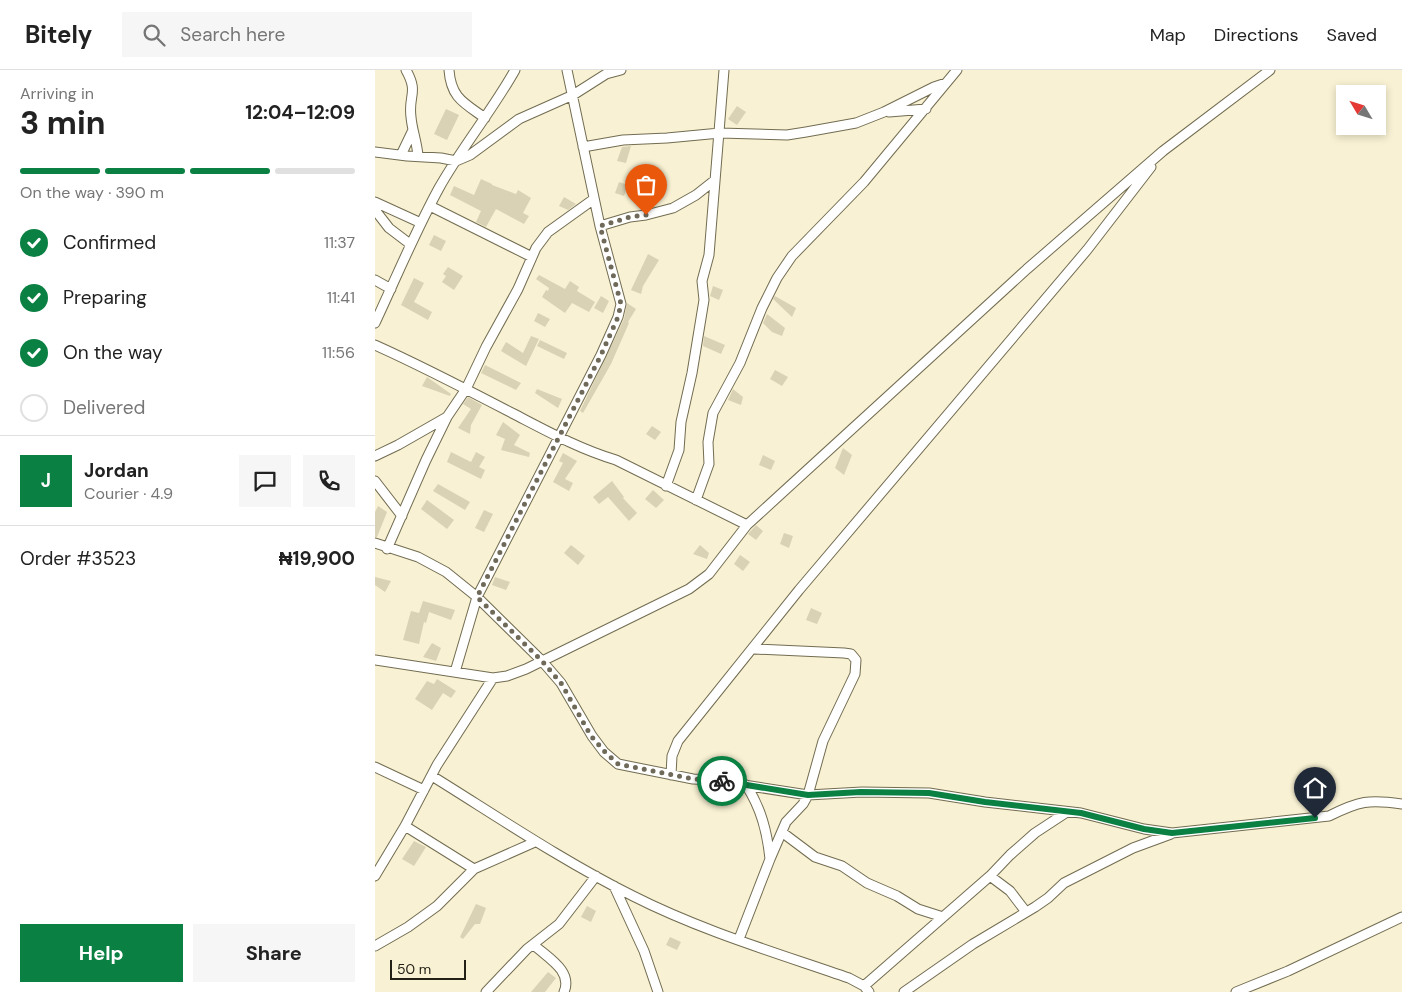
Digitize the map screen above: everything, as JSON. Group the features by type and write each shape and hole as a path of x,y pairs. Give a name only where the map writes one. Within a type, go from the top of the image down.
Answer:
{"street":[{"path":"406,70 414,88 410,114 417,142 418,156"},
{"path":"449,70 450,83 456,97 485,118"},
{"path":"375,323 410,244 430,206 456,161 500,98 515,70"},
{"path":"455,672 477,597 601,355 618,317 621,304 600,226 567,70"},
{"path":"375,152 456,161 471,155 519,119 573,95 606,74 621,70"},
{"path":"666,486 679,450 681,422 699,336 704,300 702,281 709,255 724,70"},
{"path":"696,500 709,464 709,442 713,413 740,363 762,308 777,278 792,256 864,182 957,70"},
{"path":"375,660 493,678 507,676 542,661 689,589 709,574 747,525 1000,293 1163,151 1270,70"},
{"path":"583,147 623,140 667,138 720,132 787,135 856,122 884,112 933,87 947,82"},
{"path":"884,112 926,109"},
{"path":"401,155 413,130"},
{"path":"671,775 672,756 678,741 799,590 1087,250 1163,151"},
{"path":"600,226 673,208 696,195 715,180"},
{"path":"387,549 447,416 466,389 532,257 547,232 594,199"},
{"path":"375,202 421,223"},
{"path":"430,206 532,257"},
{"path":"375,210 389,228 410,244"},
{"path":"375,280 391,289"},
{"path":"375,346 423,367 558,436 615,460 747,525"},
{"path":"375,456 447,416"},
{"path":"375,481 402,516"},
{"path":"375,543 387,549 418,557 446,572 477,597 542,661 561,683 582,721 605,752 618,764 671,775 808,795 861,792 929,793 985,802 1081,813 1144,829 1172,833 1329,816 1351,805 1376,800 1402,804"},
{"path":"739,939 786,822 803,804 808,795 823,742 855,674 856,660 851,654 753,648"},
{"path":"375,876 405,826 431,776 493,678"},
{"path":"375,767 424,790"},
{"path":"431,776 535,842 634,897 705,928 849,978 867,989 989,876 1009,855 1035,833 1067,812"},
{"path":"746,785 755,800 763,820 770,859"},
{"path":"405,826 474,869"},
{"path":"783,833 815,857 842,866 879,890 897,896 918,909 943,918"},
{"path":"903,992 973,944 1049,898 1064,883 1133,848 1172,833"},
{"path":"375,946 408,927 437,906 474,869 535,842"},
{"path":"485,992 527,949 559,924 596,876"},
{"path":"989,876 1010,891 1025,912"},
{"path":"614,886 644,951 658,992"},
{"path":"1235,992 1288,970 1402,917"},
{"path":"534,945 565,973 567,981 564,992"}],"building":[{"path":"737,106 746,112 737,125 728,119"},
{"path":"446,109 459,115 447,140 434,134"},
{"path":"631,146 626,163 617,161 622,147"},
{"path":"481,179 516,194 518,190 531,198 523,213 529,216 524,224 496,209 486,227 476,222 481,211 450,195 454,186 474,195"},
{"path":"619,182 628,185 624,196 615,193"},
{"path":"564,197 576,204 568,210 559,206"},
{"path":"434,235 446,241 441,251 429,245"},
{"path":"648,254 659,260 643,286 641,294 631,290"},
{"path":"448,267 463,276 454,290 442,282 446,276 443,274"},
{"path":"539,275 565,289 570,281 579,287 577,291 595,302 589,312 572,303 565,313 542,297 549,288 536,279"},
{"path":"414,278 424,283 414,302 432,312 428,320 401,305"},
{"path":"713,286 723,290 719,300 710,296"},
{"path":"601,296 609,301 603,313 594,308"},
{"path":"775,296 796,308 792,317 773,299"},
{"path":"627,303 636,309 628,322 611,364 583,413 580,411 624,319"},
{"path":"538,313 550,319 545,327 534,321"},
{"path":"767,314 785,328 782,336 772,332 763,323"},
{"path":"531,336 539,339 526,366 501,351 506,342 523,353"},
{"path":"704,336 725,345 721,354 703,346"},
{"path":"540,340 567,353 564,359 537,346"},
{"path":"485,365 521,383 516,390 481,373"},
{"path":"775,370 788,377 782,386 770,379"},
{"path":"427,377 451,394 450,396 422,386"},
{"path":"537,389 562,399 558,408 535,393"},
{"path":"733,389 743,397 741,405 728,400"},
{"path":"468,397 482,405 471,425 470,434 458,428 471,409 463,404"},
{"path":"503,422 520,435 514,445 530,453 529,457 501,450 505,439 496,435"},
{"path":"652,426 661,432 655,440 646,434"},
{"path":"843,448 852,455 844,475 835,468"},
{"path":"451,452 471,462 476,452 485,457 479,467 485,470 481,479 447,462"},
{"path":"563,453 577,461 565,479 573,483 569,491 553,482 563,463 559,461"},
{"path":"763,455 775,461 771,470 759,465"},
{"path":"612,481 623,498 637,513 629,521 608,497 599,504 593,497"},
{"path":"438,484 470,502 465,510 433,491"},
{"path":"653,490 664,500 656,508 645,499"},
{"path":"427,500 454,520 447,529 421,509"},
{"path":"378,506 387,512 377,537 375,537 375,512"},
{"path":"484,510 493,514 484,532 475,528"},
{"path":"756,525 763,531 756,540 748,534"},
{"path":"784,533 793,536 789,548 780,544"},
{"path":"571,545 585,556 578,565 564,553"},
{"path":"700,545 709,553 707,559 693,554"},
{"path":"740,555 750,562 743,571 734,564"},
{"path":"375,577 391,581 385,592 375,585"},
{"path":"495,577 510,582 506,590 492,585"},
{"path":"423,601 455,610 451,620 429,612 426,623 424,622 419,644 403,640 411,611 419,613"},
{"path":"811,608 822,613 817,624 806,620"},
{"path":"432,643 441,648 436,661 423,657"},
{"path":"437,679 456,691 451,698 443,693 432,710 415,699 427,681 434,684"},
{"path":"414,841 426,847 414,866 402,859"},
{"path":"476,904 486,908 480,924 475,924 463,939 460,937"},
{"path":"587,906 596,911 591,922 581,917"},
{"path":"670,937 681,942 677,950 666,945"},
{"path":"548,972 556,978 545,992 531,992"}],"way so far":[{"path":"646,215 630,217 600,226 621,304 618,317 601,355 477,597 542,661 561,683 591,736 618,764 693,779 722,781"}],"route":[{"path":"722,781 808,795 861,792 929,793 985,802 1081,813 1144,829 1172,833 1315,818"}]}
